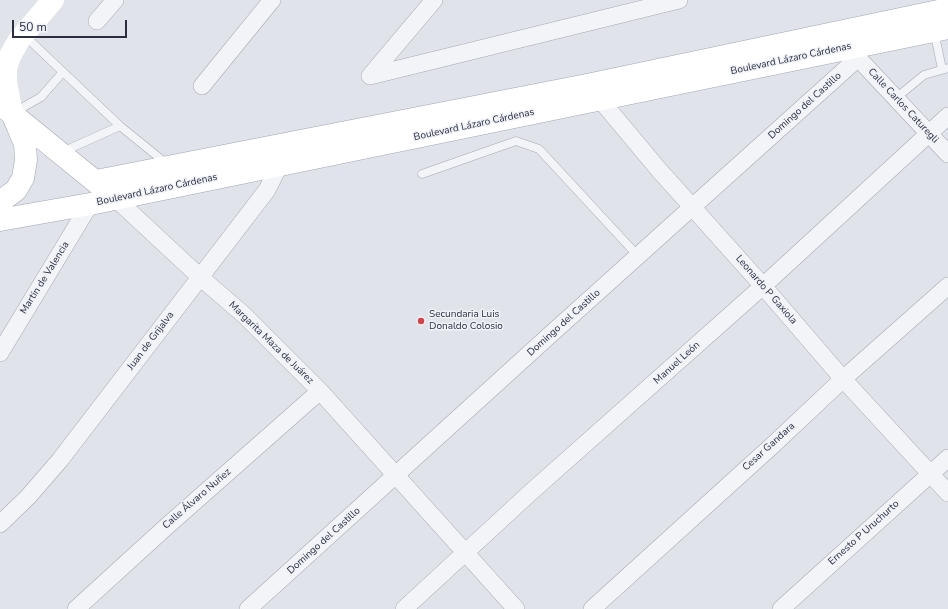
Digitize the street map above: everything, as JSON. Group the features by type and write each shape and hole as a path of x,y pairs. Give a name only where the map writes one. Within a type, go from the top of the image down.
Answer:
{"main road":[{"path":"0,202 16,190 22,178 26,160 26,144 6,109 6,68 10,56 24,34 53,0"},
{"name":"Boulevard Lázaro Cárdenas","path":"853,45 948,10"},
{"name":"Boulevard Lázaro Cárdenas","path":"0,220 90,204 275,156 593,92 941,30"},
{"name":"Margarita Maza de Juárez","path":"6,109 115,198"},
{"name":"Boulevard Lázaro Cárdenas","path":"96,181 171,167 275,156"}],"street":[{"path":"97,20 115,0"},
{"path":"202,86 272,0"},
{"path":"434,0 370,76 679,0"},
{"name":"Calle Carlos Caturegli","path":"853,45 896,98 948,154"},
{"name":"Domingo del Castillo","path":"248,609 693,207 853,45"},
{"name":"Leonardo P Gaxiola","path":"593,92 658,170 763,286 843,379 948,493"},
{"name":"Manuel León","path":"404,609 531,492 763,286 948,116"},
{"name":"Juan de Grijalva","path":"0,524 28,496 60,460 267,190 275,156"},
{"name":"Margarita Maza de Juárez","path":"115,198 200,277 244,315 320,391 516,609"},
{"name":"Martin de Valencia","path":"0,353 90,204"},
{"name":"Cesar Gandara","path":"592,609 774,444 843,379 948,286"},
{"name":"Calle Álvaro Nuñez","path":"76,609 320,391"},
{"name":"Ernesto P Uruchurto","path":"781,609 948,458"}],"lane":[{"path":"896,98 924,75 945,69 941,30"},
{"path":"24,34 120,126 171,167"},
{"path":"6,109 41,97 63,72"},
{"path":"60,153 120,126"},
{"path":"422,174 516,141 539,149 638,256"}],"place":[{"name":"Secundaria Luis Donaldo Colosio","path":"421,321"}]}
